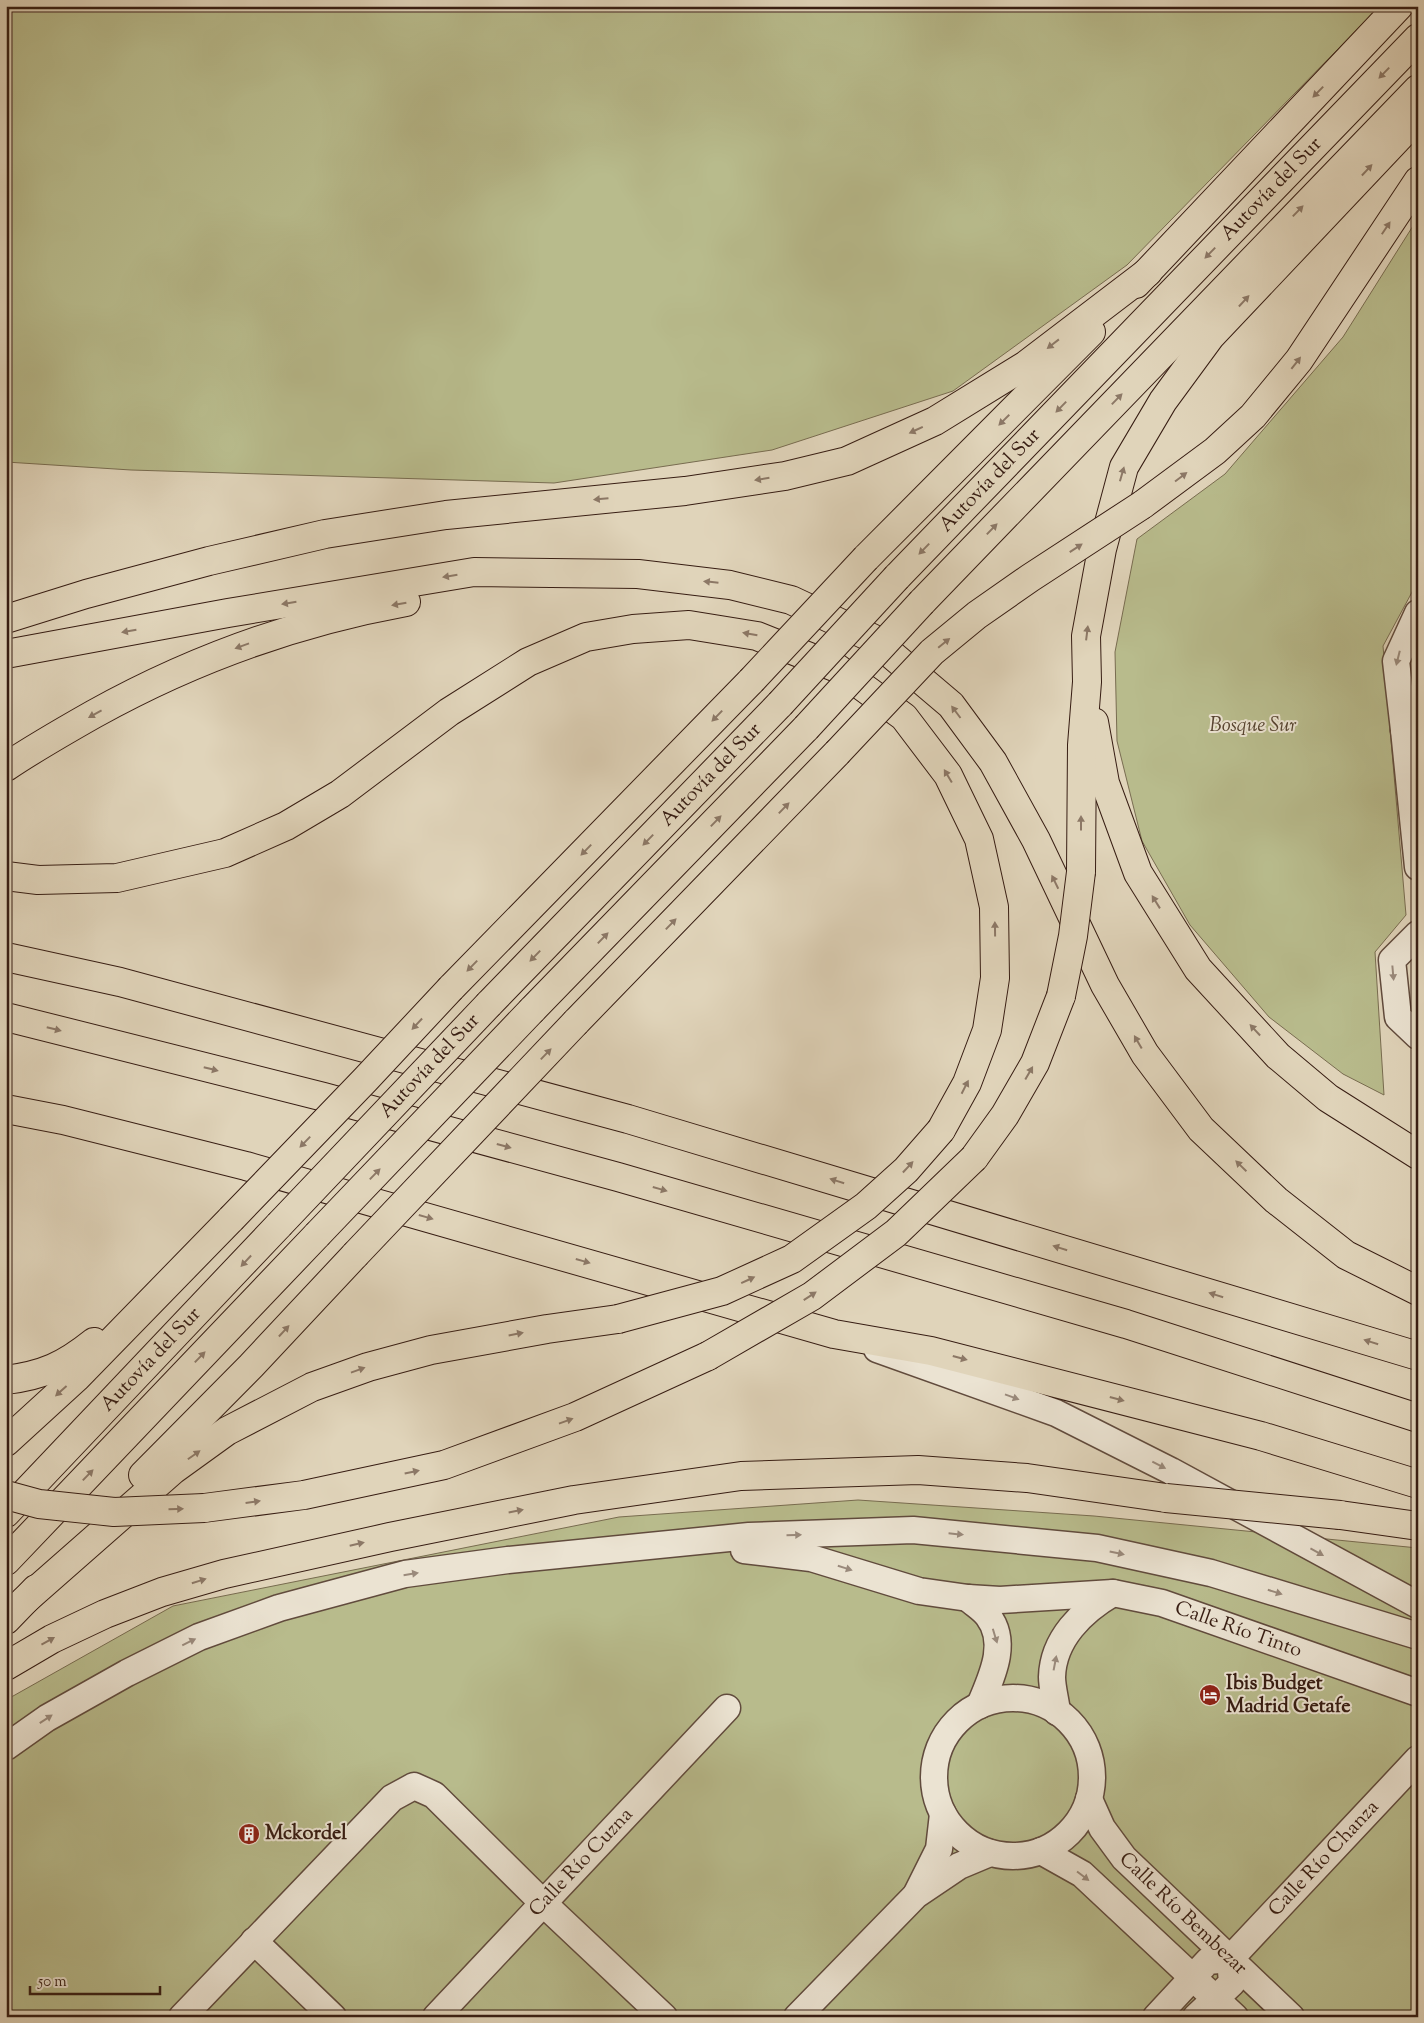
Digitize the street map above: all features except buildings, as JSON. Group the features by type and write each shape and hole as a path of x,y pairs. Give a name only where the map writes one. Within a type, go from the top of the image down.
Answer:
{"highway":[{"path":"6,1442 76,1378 366,1080 451,988 751,681 866,558 1069,356 1399,6"},
{"name":"Autovía del Sur","path":"6,1514 489,1004 780,704 897,577 1418,38"},
{"name":"Autovía del Sur","path":"6,1561 532,1010 806,728 922,602 1418,89"},
{"path":"6,1495 39,1504 114,1512 204,1508 304,1495 444,1465 575,1417 708,1356 812,1296 896,1233 974,1158 1005,1115 1035,1063 1061,996 1073,936 1080,872 1086,636 1102,549 1124,467 1163,401 1210,337 1418,117"},
{"path":"15,1611 138,1480 251,1366 576,1022 837,753 932,652 1030,578 1142,506 1214,451 1253,416 1299,360 1418,181"},
{"path":"6,619 86,594 209,561 325,534 446,515 685,491 784,476 847,461 935,420 1026,365 1148,272"},
{"path":"6,654 228,613 474,572 638,574 730,585 790,600 872,638 951,705 993,762 1036,840 1105,985 1145,1054 1201,1128 1276,1200 1346,1255 1418,1291"},
{"path":"6,767 71,727 137,690 210,658 277,634 374,608 478,590 638,574"},
{"path":"6,876 38,880 117,878 225,853 286,826 340,794 448,712 528,662 586,637 633,629 689,625 757,636 837,668 904,717 948,775 980,839 994,907 995,978 987,1030 967,1084 941,1130 906,1170 866,1206 792,1259 722,1292 618,1319 547,1329 431,1350 368,1367 312,1387 227,1431 173,1470 15,1611"},
{"path":"1086,682 1105,783 1138,873 1198,969 1278,1056 1328,1098 1418,1155"},
{"path":"6,957 120,982 628,1119 1418,1356"},
{"path":"6,1017 324,1097 618,1177 1126,1324 1418,1418"},
{"path":"1278,1056 1418,1136"},
{"path":"6,1094 246,1166 834,1334 931,1350 1261,1436 1418,1484"},
{"path":"6,1109 63,1120 246,1166"},
{"path":"1276,1200 1376,1256 1418,1269"},
{"path":"6,1380 46,1372 77,1356 169,1282"},
{"path":"6,1666 52,1639 105,1614 162,1592 224,1574 390,1537 574,1500 741,1476 918,1470 1027,1478 1166,1498 1418,1526"}],"street":[{"path":"1418,613 1396,661 1411,726 1418,868"},
{"path":"1418,934 1392,960 1398,1017 1418,1036"},
{"path":"834,1334 1056,1413 1171,1471 1418,1605"},
{"path":"6,1747 47,1718 127,1673 199,1637 279,1608 405,1574 588,1552 749,1536 913,1530 1097,1548 1211,1573 1418,1636"},
{"name":"Calle Río Tinto","path":"588,1552 749,1550 811,1558 919,1590 968,1598 1000,1600 1113,1593 1162,1603 1418,1693"},
{"path":"1057,1712 1052,1677 1058,1647 1074,1624 1093,1605 1113,1593"},
{"path":"968,1598 988,1617 998,1642 995,1669 980,1705"},
{"path":"1021,1698 1039,1702 1057,1712 1075,1728 1088,1752 1092,1776 1089,1799 1080,1820 1063,1839 1041,1851 1015,1856 990,1853 970,1843 954,1830 943,1814 935,1794 934,1772 938,1752 948,1732 963,1715 980,1705 1000,1699 1021,1698"},
{"name":"Calle Río Cuzna","path":"436,2017 727,1708"},
{"name":"Calle Río Chanza","path":"1230,1959 1418,1759"},
{"path":"182,2017 392,1798 414,1786 434,1796 543,1903 664,2017"},
{"name":"Calle Río Bembezar","path":"1089,1799 1102,1828 1124,1858 1291,2017"},
{"path":"916,1894 939,1848 943,1814"},
{"name":"Calle Río Bembezar","path":"1041,1851 1082,1874 1235,2017"},
{"path":"797,2017 916,1894 959,1866 990,1853"},
{"path":"254,1941 333,2017"},
{"path":"1156,2017 1208,1961 1230,1959 1232,1983 1196,2017"}],"green space":[{"path":"6,6 1380,6 1127,265 953,391 772,450 554,483 131,470 6,462"},
{"name":"Bosque Sur","path":"1418,218 1418,581 1383,646 1406,915 1375,952 1384,1095 1343,1074 1269,1017 1190,925 1142,841 1117,741 1115,652 1137,539 1225,474 1343,337"},
{"path":"858,1500 1094,1516 1418,1548 1418,2017 6,2017 6,1700 173,1606 619,1517"}],"place":[{"name":"Ibis Budget Madrid Getafe","path":"1210,1695"},
{"name":"Mckordel","path":"249,1834"}]}
